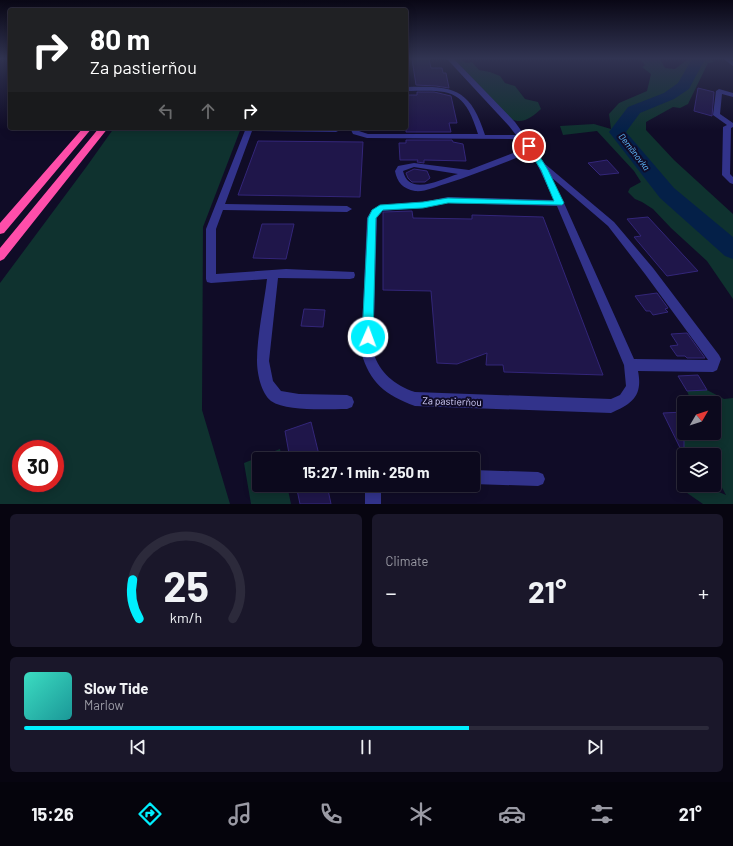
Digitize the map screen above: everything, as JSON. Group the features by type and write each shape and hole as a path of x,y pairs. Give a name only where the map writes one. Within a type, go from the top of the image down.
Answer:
{"highway":[{"path":"0,230 86,130"},
{"path":"0,257 8,245 102,130"}],"street":[{"name":"Za pastierňou","path":"471,83 522,137 541,164 560,203 630,366 634,379 632,392 620,403 611,406 415,399 392,390 382,382 374,371 367,352 372,218 375,212 380,208 389,206 423,205 448,200 560,203"},
{"path":"408,89 440,90 459,96 471,107 482,137"},
{"path":"732,125 716,115 719,91 733,95"},
{"path":"732,125 727,127 730,153 726,175 733,182"},
{"path":"250,130 210,229 212,279 273,274 350,274"},
{"path":"355,130 356,132 367,136 522,137"},
{"path":"470,173 414,165 401,168 399,171 401,180 408,186 422,188 470,173 531,149"},
{"path":"541,164 611,224 649,271 715,359 713,366 630,366"},
{"path":"219,207 347,209"},
{"path":"273,274 263,361 268,386 276,396 288,400 347,402"},
{"path":"480,477 538,479"},
{"path":"373,492 373,504"}],"green space":[{"path":"476,83 505,83 515,86 525,99 538,102 541,109 531,117 523,121 515,121 511,119"},
{"path":"649,83 698,83 688,104 680,108 673,107 646,122 646,130 674,160 733,214 733,299 707,261 671,228 653,209 635,199 628,192 630,188 641,182 634,171 597,131 563,135 560,126 594,124 611,129 609,114 619,103 647,91"},
{"path":"113,130 240,130 203,227 202,410 230,504 0,504 0,283"},
{"path":"707,390 718,396 689,396 687,391"},
{"path":"721,397 724,399 733,398 733,504 703,504 686,492 719,492 726,495 721,486 721,448 683,448 677,441 721,440"},
{"path":"280,449 281,452 272,452"},
{"path":"252,460 252,492 288,492 291,504 251,504 244,463"}],"building":[{"path":"416,83 448,83 449,88 436,86 416,85"},
{"path":"698,88 714,92 712,116 694,111"},
{"path":"417,92 434,92 451,96 457,123 449,123 451,132 406,132 406,130 408,130 408,95 417,95"},
{"path":"406,140 452,140 453,142 463,144 466,161 424,160 424,163 417,162 418,160 400,160 399,143 406,143"},
{"path":"258,141 363,142 360,197 238,195"},
{"path":"607,160 619,173 600,175 588,163"},
{"path":"414,169 427,171 430,178 425,182 412,182 406,173"},
{"path":"412,211 413,218 472,219 472,215 543,217 603,375 504,372 503,365 486,365 487,353 457,364 437,363 431,291 383,290 383,212"},
{"path":"648,217 698,271 667,276 634,237 641,236 627,219"},
{"path":"262,224 294,224 286,259 253,258"},
{"path":"657,293 668,308 665,309 668,312 653,315 650,311 646,311 635,296"},
{"path":"304,309 325,310 323,327 301,326"},
{"path":"687,333 705,358 687,358 685,356 677,356 670,346 678,345 671,334"},
{"path":"698,375 707,390 687,391 678,376"},
{"path":"677,412 677,440 684,440 684,448 680,448 663,413"},
{"path":"311,422 318,452 289,452 285,431"},
{"path":"297,492 328,492 331,504 300,504"}],"waterway":[{"name":"Demänovka","path":"686,83 684,86 669,96 634,110 617,132 667,193 733,250"}],"route":[{"path":"368,337 372,218 375,212 380,208 389,206 423,205 448,200 560,203 541,164 529,146"}]}
